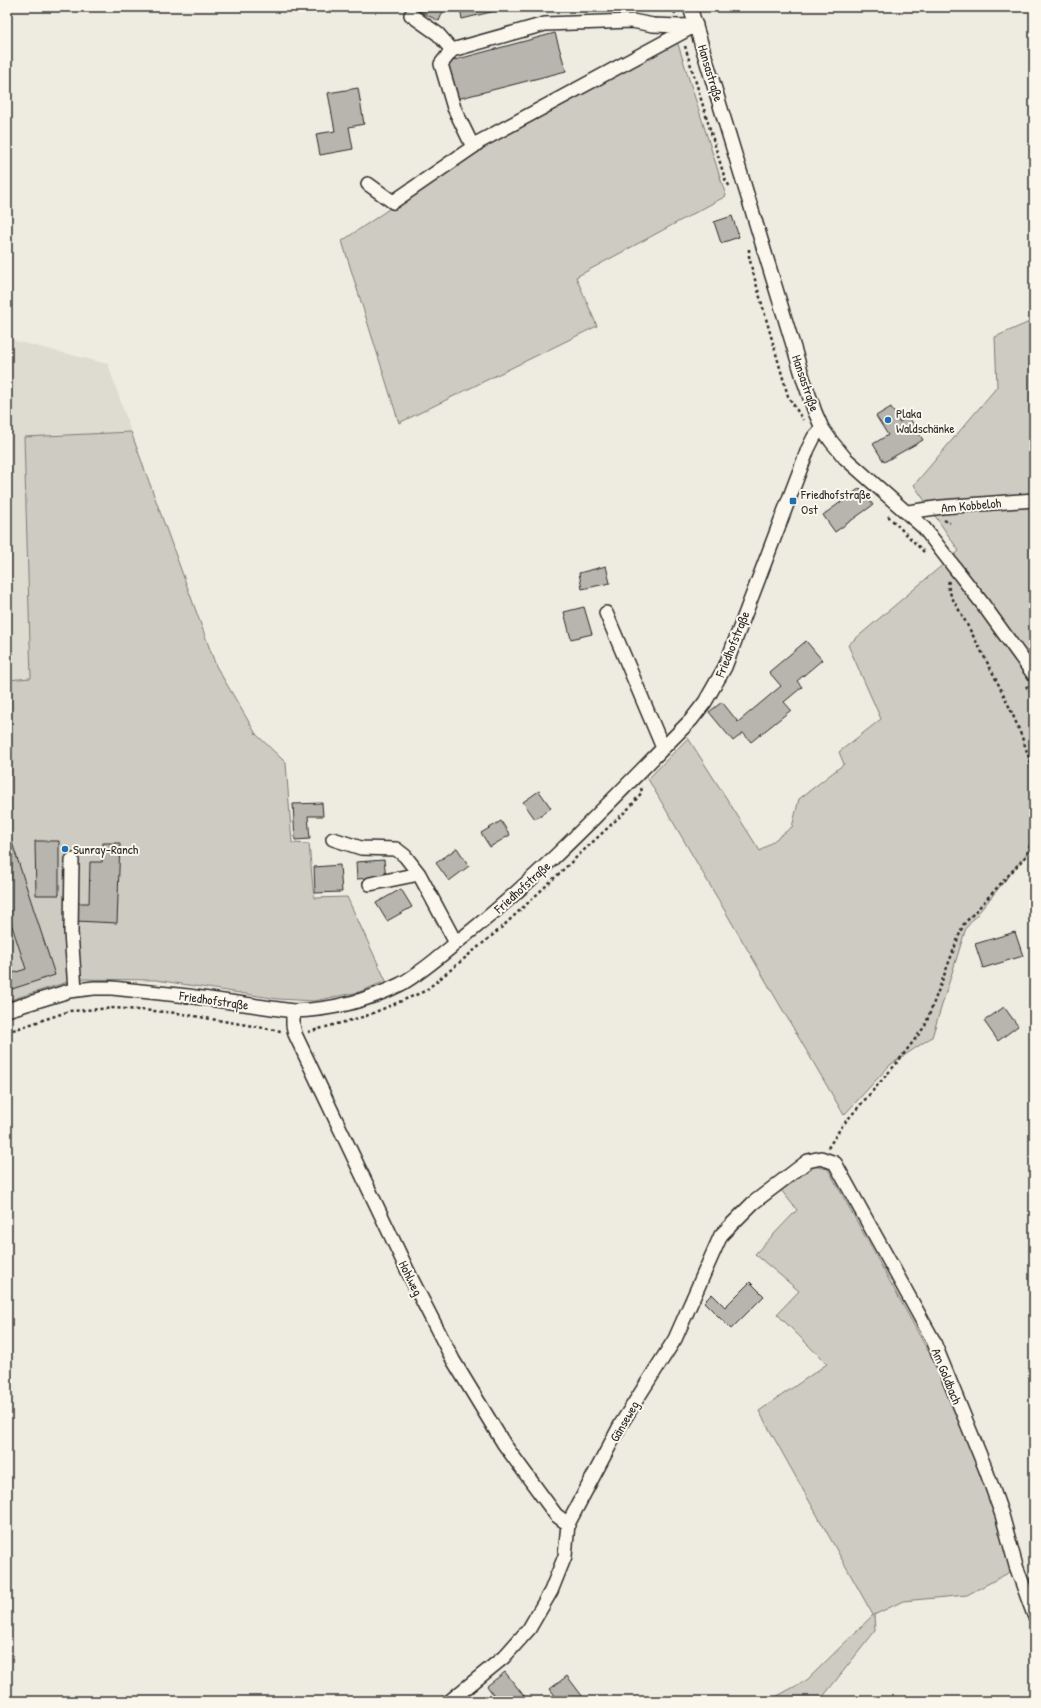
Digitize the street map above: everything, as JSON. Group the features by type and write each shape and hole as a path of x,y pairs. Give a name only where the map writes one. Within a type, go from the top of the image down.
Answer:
{"street":[{"name":"Hansastraße","path":"690,7 804,381 818,432 924,528 1034,675"},
{"path":"411,16 438,34 452,50"},
{"path":"473,146 454,108 441,64 452,50 545,24 632,21 680,30"},
{"path":"368,184 393,202 473,146 680,30 696,25"},
{"name":"Friedhofstraße","path":"7,1010 53,994 76,990 112,988 148,991 293,1011 330,1008 382,993 402,983 425,968 491,915 563,850 691,720 705,702 720,678 799,470 818,432"},
{"name":"Am Kobbeloh","path":"908,512 942,507 1034,500"},
{"path":"606,613 663,748"},
{"path":"332,839 360,848 396,849 405,856 420,874 456,943"},
{"path":"72,860 71,932 76,990"},
{"path":"370,884 420,874"},
{"name":"Hohlweg","path":"293,1011 293,1025 296,1034 408,1273 453,1360 504,1444 556,1515 568,1524"},
{"name":"Gänseweg","path":"450,1701 504,1657 529,1629 550,1591 564,1556 568,1524 621,1424 674,1339 721,1235 753,1203 808,1161 821,1158"},
{"name":"Am Goldbach","path":"821,1158 835,1163 933,1340 986,1470 1002,1515 1016,1566 1034,1615"}],"path":[{"path":"673,7 725,179 733,191"},
{"path":"749,243 749,256 752,269 788,396 818,432"},
{"path":"886,514 927,554"},
{"path":"950,580 948,584 951,596 985,658 1017,725 1026,748 1034,777"},
{"path":"821,1158 842,1126 896,1064 925,1026 963,925 1026,856 1034,836"},
{"path":"7,1032 70,1011 115,1008 177,1013 296,1034"}],"shaded area":[{"path":"677,41 726,196 576,277 597,326 399,423 342,241 483,145"},
{"path":"1034,320 1034,845 966,928 932,1037 890,1065 844,1115 648,779 688,738 760,851 792,827 799,799 844,764 839,752 881,719 848,645 959,551 914,485 997,387 995,337"},
{"path":"7,336 15,341 108,364 131,432 24,438 31,679 7,680"},
{"path":"131,432 216,666 256,734 286,763 292,843 309,844 314,898 347,897 386,981 359,992 314,1001 278,999 156,980 77,979 7,1001 7,680 31,678 24,437"},
{"path":"813,1166 828,1169 943,1378 983,1473 1012,1571 967,1595 903,1601 874,1615 875,1631 822,1698 817,1701 768,1701 807,1680 873,1615 759,1411 827,1364 777,1314 799,1291 755,1254 797,1210 781,1190"}],"building":[{"path":"411,7 445,7 439,21"},
{"path":"460,7 512,7 462,19"},
{"path":"555,33 566,71 457,99 447,62"},
{"path":"358,88 364,124 349,127 353,149 320,155 316,134 335,131 328,93"},
{"path":"732,216 739,237 721,243 714,222"},
{"path":"7,385 9,385 8,442 7,442"},
{"path":"891,407 899,422 909,417 923,440 884,462 873,444 888,435 876,416"},
{"path":"7,459 8,459 7,530"},
{"path":"860,488 873,505 835,532 823,515"},
{"path":"606,566 610,583 582,589 579,573"},
{"path":"584,607 592,634 571,639 564,612"},
{"path":"806,641 822,660 797,681 802,687 784,702 791,710 751,742 743,733 733,741 709,712 722,702 738,722 781,686 769,672"},
{"path":"539,791 551,808 535,819 523,802"},
{"path":"322,803 323,816 308,816 310,839 295,840 293,804"},
{"path":"501,821 510,835 490,847 481,833"},
{"path":"7,827 55,975 9,990 7,975 26,969 9,917 7,918"},
{"path":"35,841 59,841 59,895 36,895"},
{"path":"103,843 120,843 117,923 76,921 76,903 89,903 90,862 102,862"},
{"path":"457,848 469,866 449,881 436,863"},
{"path":"384,860 386,877 357,879 356,862"},
{"path":"340,865 342,892 315,893 314,867"},
{"path":"401,889 412,907 387,921 376,903"},
{"path":"1015,932 1023,956 983,968 975,944"},
{"path":"1004,1007 1018,1026 998,1041 984,1021"},
{"path":"750,1282 764,1296 731,1329 704,1302 712,1294 725,1307"},
{"path":"505,1672 528,1701 498,1701 487,1686"},
{"path":"567,1676 586,1701 559,1701 550,1689"}],"place":[{"name":"Plaka Waldschänke","path":"888,420"},
{"name":"Friedhofstraße Ost","path":"793,501"},
{"name":"Sunray-Ranch","path":"65,849"}]}
